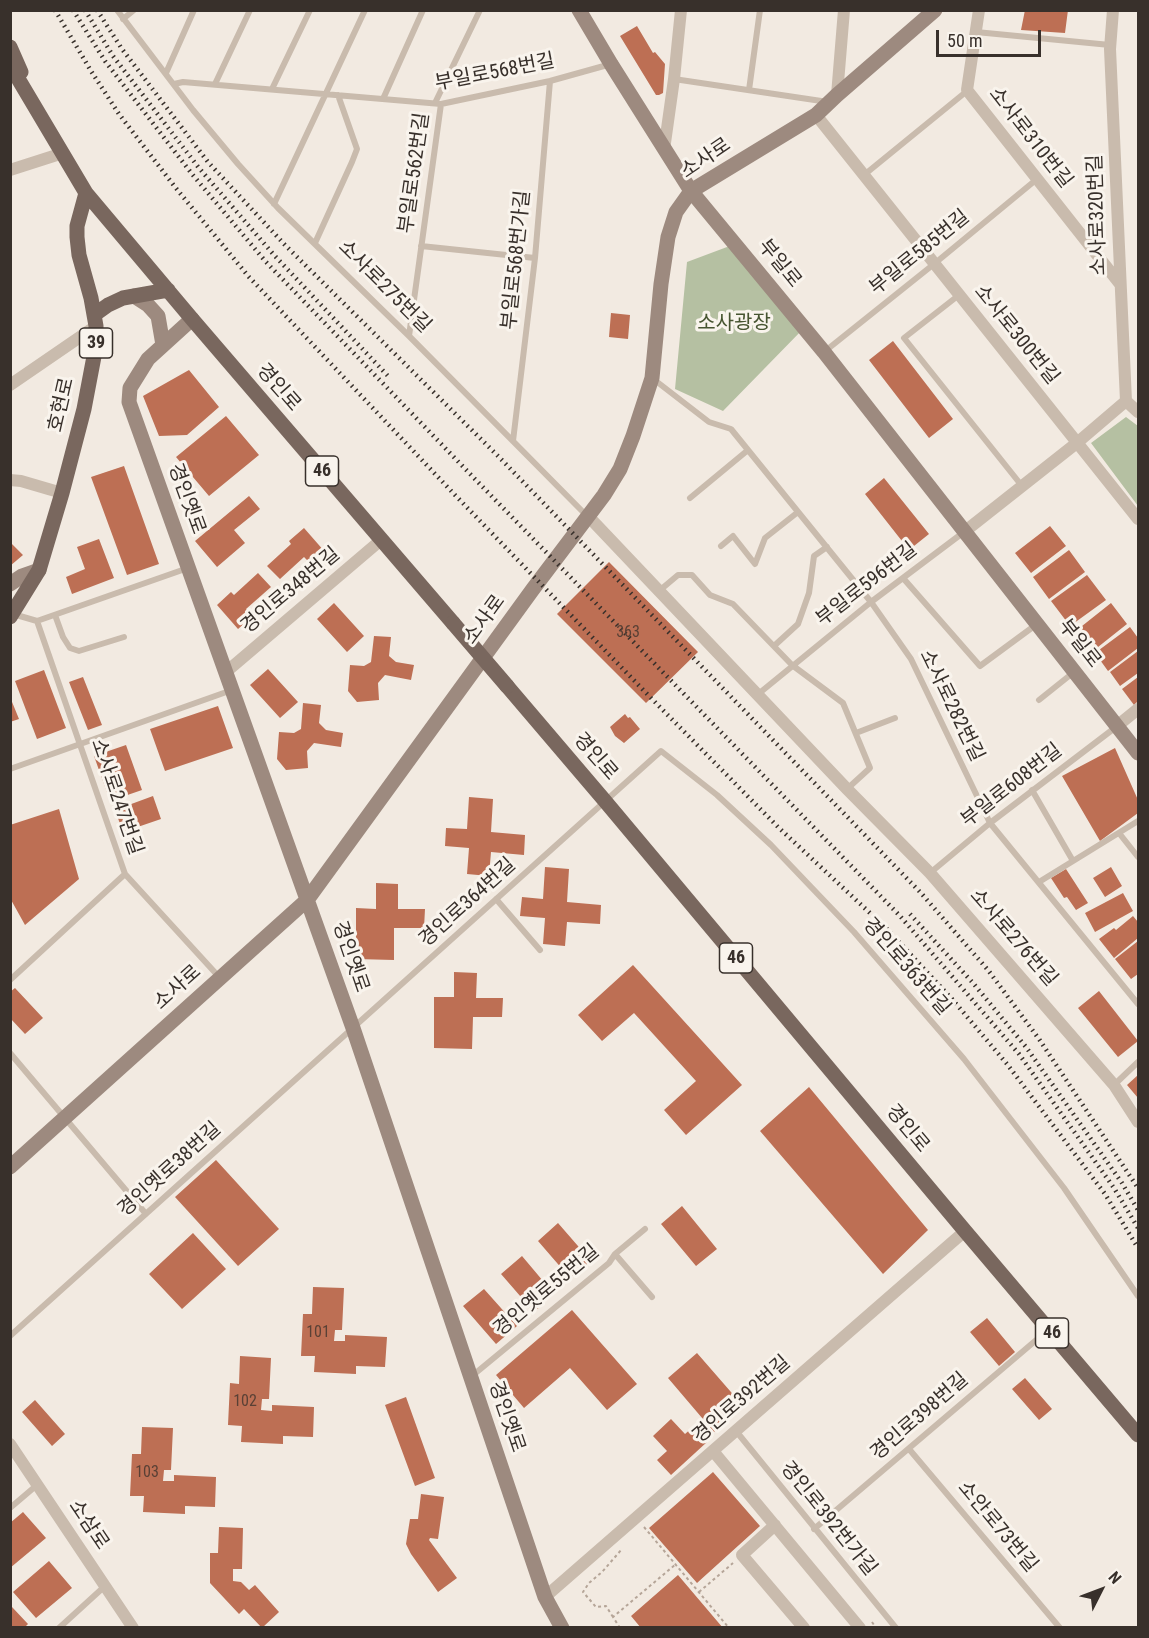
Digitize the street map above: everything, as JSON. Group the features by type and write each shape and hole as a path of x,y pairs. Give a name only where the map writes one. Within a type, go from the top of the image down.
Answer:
{"main road":[{"name":"경인로","path":"11,54 31,97 86,193 605,801 1138,1435"},
{"name":"경인로","path":"10,78 31,97"},
{"name":"호현로","path":"11,615 39,570 62,493 96,346 95,321 79,255 77,237 77,226 86,193"},
{"path":"95,321 108,305 123,298 168,290"}],"street":[{"name":"부일로","path":"579,10 691,190 824,352 1138,753"},
{"path":"664,150 681,10"},
{"path":"833,98 844,10"},
{"name":"소사로","path":"10,1167 308,900 533,589 604,495 620,469 652,378 668,237 676,212 691,190 816,115 935,10"},
{"name":"소사로310번길","path":"979,10 968,90 1120,284"},
{"name":"소사로320번길","path":"1113,10 1110,45 1126,401"},
{"name":"소사로300번길","path":"816,115 1138,519"},
{"path":"10,170 63,153"},
{"path":"134,296 148,305 158,316 163,345"},
{"name":"경인옛로","path":"192,319 148,359 130,388 129,402 308,900 545,1597 562,1628"},
{"path":"10,385 95,321"},
{"path":"964,532 1126,401 1138,412"},
{"path":"10,480 62,493"},
{"name":"소사로276번길","path":"588,516 847,789 930,873 1114,1085 1138,1122"},
{"name":"경인로348번길","path":"226,672 381,540"},
{"path":"10,584 22,576 39,570"},
{"path":"1116,726 1138,710"},
{"name":"경인로392번길","path":"545,1597 965,1232"},
{"name":"소삼로","path":"10,1444 133,1628"},
{"path":"713,1451 860,1628"},
{"path":"775,1525 742,1555 804,1628"}],"lane":[{"name":"소사로275번길","path":"117,10 193,110 274,204 588,516"},
{"path":"123,19 134,10"},
{"path":"166,73 195,10"},
{"path":"215,84 250,10"},
{"path":"272,89 310,10"},
{"path":"274,204 366,10"},
{"path":"383,99 423,10"},
{"name":"부일로562번길","path":"409,336 438,103 480,10"},
{"path":"749,90 760,10"},
{"path":"976,32 1110,45"},
{"name":"부일로568번길","path":"174,84 183,82 215,84 438,103 550,81 611,64"},
{"path":"674,79 749,90 833,98"},
{"name":"부일로568번가길","path":"513,441 534,258 550,81"},
{"path":"863,176 968,90"},
{"path":"315,243 357,150 338,95"},
{"name":"부일로585번길","path":"824,352 1037,178"},
{"name":"부일로562번길","path":"421,246 534,258"},
{"path":"959,294 904,338 1023,486"},
{"name":"소사로282번길","path":"652,378 709,422 731,429 871,602 911,659 990,823 1138,1004"},
{"path":"690,498 748,450"},
{"path":"721,546 733,536 755,564 765,538 798,512"},
{"name":"부일로596번길","path":"757,695 871,602 964,532"},
{"path":"774,646 798,624 809,593 814,556 827,547"},
{"path":"11,615 37,621 189,568"},
{"path":"659,591 678,575 692,575 710,595 733,604 792,665 843,703 870,768 847,789"},
{"path":"903,578 980,666 1037,624"},
{"path":"55,615 63,637 70,648 79,651 124,637"},
{"name":"소사로247번길","path":"37,621 124,874 220,979"},
{"path":"1039,700 1074,672"},
{"path":"10,769 232,689"},
{"path":"856,733 895,718"},
{"name":"부일로608번길","path":"930,873 990,823 1116,726"},
{"name":"경인로363번길","path":"605,801 661,751 724,802 771,845 854,932 964,1059 1064,1188 1138,1296"},
{"path":"1032,790 1073,861"},
{"name":"경인로364번길","path":"352,1028 605,801"},
{"path":"1039,882 1138,821"},
{"path":"1119,833 1138,856"},
{"path":"10,980 124,874"},
{"path":"496,899 540,950"},
{"name":"경인옛로38번길","path":"10,1336 352,1028"},
{"path":"10,1053 146,1214"},
{"path":"1114,1085 1138,1062"},
{"name":"경인옛로55번길","path":"471,1377 609,1263 615,1254 645,1229"},
{"path":"615,1254 652,1297"},
{"name":"경인로398번길","path":"814,1529 1048,1329"},
{"name":"경인로392번가길","path":"736,1431 896,1628"},
{"name":"소안로73번길","path":"909,1449 1060,1628"},
{"path":"10,1508 37,1484"},
{"path":"59,1628 105,1586"}],"path":[{"path":"637,1518 729,1628"},
{"path":"620,1628 606,1606 596,1607 583,1592 622,1549"},
{"path":"699,1592 742,1555"},
{"path":"613,1617 676,1564"}],"green space":[{"name":"소사광장","path":"735,244 804,328 723,411 675,389 687,262"},
{"path":"1126,417 1138,426 1138,506 1091,443"}],"building":[{"path":"1025,10 1068,10 1065,33 1021,30"},
{"path":"637,26 653,53 655,52 665,64 663,93 659,95 656,95 620,36"},
{"path":"611,313 630,315 628,339 609,337"},
{"path":"893,341 953,419 929,438 869,360"},
{"path":"189,370 219,407 187,435 159,436 143,396"},
{"path":"226,416 259,455 209,496 176,457"},
{"path":"124,466 159,564 127,575 91,477"},
{"path":"884,478 929,534 909,550 865,494"},
{"path":"249,496 260,509 234,530 245,543 217,567 195,541"},
{"path":"1050,526 1066,546 1031,573 1015,553"},
{"path":"304,528 325,552 311,564 304,557 280,579 267,566 291,544 289,541"},
{"path":"99,539 114,578 72,594 66,577 85,569 77,547"},
{"path":"10,542 23,555 10,566"},
{"path":"1069,550 1085,572 1049,599 1033,577"},
{"path":"609,562 698,652 646,703 557,614"},
{"path":"258,573 271,587 246,609 253,616 238,629 217,605 231,592 234,595"},
{"path":"1087,575 1106,600 1070,626 1051,601"},
{"path":"334,603 364,636 347,652 317,619"},
{"path":"1111,603 1127,624 1093,651 1077,630"},
{"path":"1130,627 1138,638 1138,648 1108,671 1095,653"},
{"path":"374,636 391,637 389,656 396,662 414,665 411,680 385,675 378,683 379,700 357,702 348,691 350,665 364,666 371,662"},
{"path":"1138,651 1138,673 1120,686 1110,672"},
{"path":"268,669 298,702 280,718 250,685"},
{"path":"44,670 66,728 37,739 15,681"},
{"path":"83,677 102,725 88,730 69,682"},
{"path":"1138,677 1138,701 1134,705 1122,689"},
{"path":"10,697 19,719 10,722"},
{"path":"303,703 321,705 319,723 326,730 343,733 341,747 314,743 307,751 308,768 286,770 277,759 279,732 294,733 301,729"},
{"path":"218,706 233,748 165,771 150,729"},
{"path":"625,714 640,729 624,743 615,736 610,727"},
{"path":"126,745 142,790 110,801 94,756"},
{"path":"1115,748 1138,800 1138,813 1100,841 1062,776"},
{"path":"153,796 161,819 123,832 115,810"},
{"path":"469,797 493,799 491,832 525,835 524,855 491,852 489,876 467,874 469,848 445,846 446,828 467,829"},
{"path":"59,809 79,879 25,925 10,898 10,825"},
{"path":"545,867 569,869 567,902 601,905 600,924 567,922 565,946 543,944 545,918 520,916 522,897 543,899"},
{"path":"1111,867 1122,886 1105,897 1093,878"},
{"path":"1066,869 1088,903 1076,910 1067,897 1064,898 1051,878"},
{"path":"376,883 398,884 398,909 425,909 424,928 394,928 394,960 356,959 356,908 376,909"},
{"path":"1123,893 1133,911 1095,932 1085,913"},
{"path":"1133,916 1138,922 1138,938 1114,958 1099,939 1114,928 1116,930"},
{"path":"1138,941 1138,974 1131,979 1115,959"},
{"path":"633,965 742,1085 686,1135 664,1110 696,1081 634,1013 602,1041 578,1015"},
{"path":"454,972 477,973 476,998 503,998 502,1017 473,1017 472,1049 434,1048 434,997 454,997"},
{"path":"15,988 43,1018 25,1034 10,1018 10,992"},
{"path":"1099,991 1138,1041 1118,1057 1078,1008"},
{"path":"1138,1075 1138,1098 1127,1085"},
{"path":"809,1087 928,1230 883,1274 760,1131"},
{"path":"216,1160 279,1229 238,1266 175,1197"},
{"path":"682,1206 717,1249 696,1266 661,1224"},
{"path":"558,1223 591,1261 570,1278 538,1241"},
{"path":"193,1233 226,1269 182,1309 149,1274"},
{"path":"522,1256 554,1294 534,1312 501,1274"},
{"path":"313,1287 344,1288 342,1330 335,1330 334,1341 345,1341 345,1335 387,1337 385,1367 356,1366 356,1374 314,1372 315,1356 301,1356 303,1314 312,1314"},
{"path":"484,1289 517,1326 496,1344 463,1306"},
{"path":"572,1310 637,1384 607,1410 570,1368 524,1408 496,1375"},
{"path":"987,1318 1015,1352 999,1366 970,1332"},
{"path":"697,1353 744,1407 714,1432 668,1378"},
{"path":"240,1356 271,1358 269,1399 262,1399 261,1410 272,1411 272,1405 314,1407 313,1437 283,1436 283,1444 241,1442 242,1426 228,1425 230,1383 239,1384"},
{"path":"1025,1378 1052,1409 1039,1420 1012,1389"},
{"path":"406,1397 435,1478 415,1486 385,1405"},
{"path":"35,1400 65,1434 52,1446 22,1412"},
{"path":"671,1419 685,1434 693,1427 707,1442 671,1475 657,1460 667,1451 653,1436"},
{"path":"142,1427 173,1428 171,1470 164,1470 163,1481 174,1481 174,1475 216,1477 215,1507 185,1506 185,1514 143,1512 144,1496 130,1496 132,1454 141,1454"},
{"path":"713,1472 760,1526 697,1583 649,1528"},
{"path":"421,1494 444,1497 438,1539 430,1538 429,1540 457,1578 438,1592 406,1544 410,1519 418,1519"},
{"path":"23,1512 46,1538 10,1568 10,1523"},
{"path":"219,1527 243,1528 242,1569 233,1569 233,1581 241,1582 249,1590 255,1585 279,1612 262,1628 244,1609 239,1614 210,1583 210,1553 218,1553"},
{"path":"49,1561 72,1588 36,1618 13,1592"},
{"path":"678,1575 723,1628 641,1628 631,1616"},
{"path":"12,1607 28,1624 24,1628 10,1628"}],"railway":[{"path":"55,10 119,114 249,277 651,698 778,827 886,928 952,999 1007,1064 1105,1194 1138,1248"},
{"path":"73,10 105,61 192,174 266,262 900,916 1019,1054 1114,1188 1138,1228"},
{"path":"85,10 113,56 199,168 274,255 388,376"},
{"path":"97,10 122,49 208,162 285,245 498,456 921,893 988,970 1039,1039 1138,1188"},
{"path":"910,914 973,983 1026,1047 1122,1183 1138,1210"}]}
